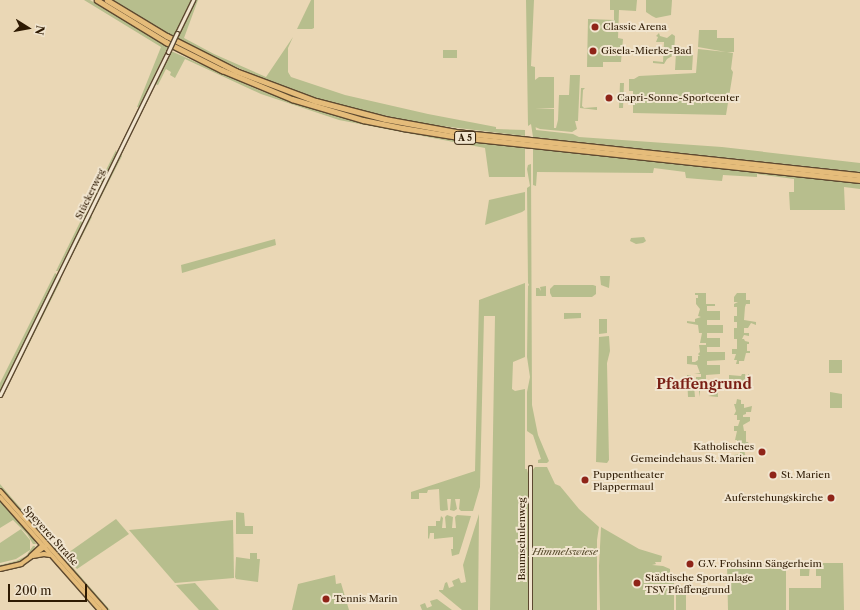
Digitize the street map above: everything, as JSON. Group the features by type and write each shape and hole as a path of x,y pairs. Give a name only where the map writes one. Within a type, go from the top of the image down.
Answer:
{"highway":[{"name":"A 5","path":"97,0 166,42 222,70 292,99 363,120 458,137 860,180"},
{"name":"A 5","path":"107,0 184,46 236,71 316,101 385,119 456,132 860,175"}],"main road":[{"name":"Speyerer Straße","path":"0,491 52,556 100,610"},
{"name":"Speyerer Straße","path":"0,497 105,610"},
{"path":"31,558 35,551 36,544 34,535"},
{"path":"35,551 45,546"},
{"path":"31,558 45,546"},
{"path":"0,569 13,567 31,558 44,554 52,556"}],"street":[{"name":"Stückerweg","path":"0,395 193,0"},
{"name":"Baumschulenweg","path":"530,467 530,610"}],"green space":[{"path":"84,0 90,0 168,47 139,107 137,107 161,47"},
{"path":"101,0 183,48 237,74 305,100 373,119 417,128 466,135 860,178 462,136 440,133 379,121 316,104 258,84 182,48"},
{"path":"113,0 191,0 175,33 178,35 191,6 195,0 198,0 184,38 214,54 266,77 293,37 288,48 288,72 291,77 345,95 428,114 496,127 496,129 525,130 525,136 425,124 359,110 306,95 261,78 214,57 167,33"},
{"path":"311,0 314,0 314,28 297,29"},
{"path":"526,0 534,0 531,66 535,67 535,80 539,77 554,77 554,108 535,109 554,109 554,128 556,128 558,120 559,95 569,95 570,75 580,75 578,121 575,121 577,129 572,132 540,129 536,127 536,130 573,134 579,137 722,147 860,163 860,172 533,137 531,124 528,126"},
{"path":"610,0 637,0 636,11 619,10 618,38 623,39 621,62 603,62 603,67 587,67 588,19 614,20 614,10 610,10"},
{"path":"646,0 672,0 671,15 656,18 652,16 646,12"},
{"path":"699,30 717,30 717,38 734,38 734,52 727,52 733,53 731,69 733,72 726,115 633,113 633,91 629,91 629,79 634,79 639,76 696,73 698,49 726,52 698,47"},
{"path":"659,33 660,36 667,38 672,34 675,36 674,55 667,59 664,64 653,63 653,61 663,62 664,42 656,42 658,37 656,36"},
{"path":"443,50 457,50 457,58 443,58"},
{"path":"171,51 259,90 346,119 420,135 525,148 525,177 489,177 485,148 339,120 261,94 185,59 175,78 170,75 171,72 166,69 158,85 154,84"},
{"path":"676,53 693,54 692,70 675,70"},
{"path":"620,83 624,83 623,108 619,108"},
{"path":"581,88 585,88 583,90 582,106 584,108 597,107 597,110 580,108"},
{"path":"533,149 860,183 860,189 844,187 845,210 790,210 789,192 794,192 794,179 757,174 757,177 723,175 722,181 686,178 685,172 654,168 653,173 537,172 536,186 533,185"},
{"path":"116,150 117,154 90,209 87,208"},
{"path":"122,154 122,156 93,213 92,212"},
{"path":"531,164 532,405 538,435 549,461 547,463 538,463 538,460 541,459 533,435 527,431 527,392 530,377 527,357 529,285 527,188 530,186 527,169 528,165"},
{"path":"525,192 525,210 485,225 489,200"},
{"path":"86,210 88,212 58,271 56,271"},
{"path":"90,215 92,217 61,275"},
{"path":"644,237 646,241 643,243 636,244 630,241 631,238"},
{"path":"275,239 276,245 182,273 181,265"},
{"path":"55,273 58,275 0,391 0,383"},
{"path":"600,276 610,276 609,288 601,285"},
{"path":"60,277 61,280 7,388 7,383"},
{"path":"525,283 525,357 513,362 512,389 515,391 525,389 525,469 527,469 528,473 528,610 490,610 495,316 484,316 480,487 473,511 461,511 459,509 460,499 455,499 457,509 454,511 450,510 451,499 447,499 448,510 440,510 439,489 428,490 427,493 419,493 419,499 411,499 411,492 475,471 479,300"},
{"path":"554,285 593,285 596,286 596,294 592,297 552,297 550,289"},
{"path":"546,286 546,296 536,296 536,288 539,288 541,291 540,287"},
{"path":"695,293 706,293 706,304 715,304 715,306 707,306 707,311 720,311 720,320 707,320 707,325 723,325 723,333 707,333 707,338 720,338 720,347 707,347 707,352 725,352 725,360 707,361 707,365 720,365 720,374 706,375 706,381 717,381 718,397 708,396 712,395 712,387 706,387 706,390 704,390 702,385 700,385 700,397 698,386 694,386 695,397 688,397 687,375 691,375 691,379 696,379 696,377 701,377 701,374 694,374 700,373 697,365 687,364 687,356 692,356 692,362 695,362 698,360 698,356 700,356 698,354 700,352 699,345 706,345 706,343 700,343 702,333 699,333 698,325 687,323 687,321 695,322 695,319 701,317 698,316 700,309 696,304 696,298 698,298 698,295 695,295"},
{"path":"737,293 746,293 746,300 750,300 750,304 746,304 745,307 744,320 756,322 756,325 751,323 748,328 744,328 744,333 749,333 749,336 744,335 742,339 749,342 749,344 747,344 747,351 750,351 750,353 746,353 744,361 739,361 739,364 736,364 737,360 734,360 736,354 732,354 732,349 737,349 737,339 734,339 734,328 737,328 737,322 734,322 734,316 737,316 737,307 734,307 734,304 738,302 734,302 734,297"},
{"path":"564,313 581,313 581,318 564,319"},
{"path":"599,319 607,319 607,333 599,334"},
{"path":"609,336 610,351 607,363 609,460 607,463 596,462 599,337"},
{"path":"829,360 842,360 842,373 829,373"},
{"path":"742,374 745,374 746,378 748,378 748,374 751,376 751,381 748,381 748,384 751,385 751,388 745,389 745,383 742,382 739,382 739,386 729,386 729,375 741,376"},
{"path":"830,392 842,394 842,408 830,408"},
{"path":"737,399 741,400 741,404 744,404 744,408 752,406 751,412 746,412 746,414 743,415 743,417 750,417 750,421 743,425 744,431 746,431 746,442 749,444 738,447 738,450 734,449 734,444 737,443 737,440 735,440 737,431 734,431 734,426 738,426 740,420 737,420 737,415 734,415 736,411 734,404 736,404"},
{"path":"740,450 744,450 746,458 743,462 736,460 735,462 734,455 740,454"},
{"name":"Himmelswiese","path":"535,467 547,467 555,484 560,486 579,509 599,527 597,540 597,610 533,610 532,471"},
{"path":"0,484 110,610 106,610 0,489"},
{"path":"0,499 33,538 36,544 33,544 27,534 13,520 0,528"},
{"path":"236,512 244,513 245,526 253,526 253,534 236,534"},
{"path":"479,514 478,610 462,610 439,590 443,590 445,583 447,582 449,588 454,586 452,581 459,578 461,583 466,582 463,565"},
{"path":"447,515 453,517 452,528 456,528 455,517 457,515 471,516 459,554 452,556 451,549 453,549 453,537 434,539 434,533 430,533 429,539 428,538 428,526 436,526 436,521 440,521 441,516 443,518 442,528 446,528 445,517"},
{"path":"116,519 129,534 77,569 65,555"},
{"path":"233,520 234,578 175,583 129,530"},
{"name":"Städtische Sportanlage TSV Pfaffengrund","path":"601,527 639,549 662,556 661,562 655,562 656,564 652,565 663,566 670,569 670,582 674,582 674,610 600,610 599,566"},
{"path":"21,529 30,540 30,550 16,559 0,563 0,543"},
{"path":"33,546 35,546 34,551 20,561 0,566 26,556"},
{"path":"250,553 257,553 257,559 260,559 258,582 236,579 235,577 236,557 250,559"},
{"path":"816,563 843,563 844,610 789,610 789,588 821,588 821,576 816,576"},
{"path":"727,564 786,564 786,610 728,610"},
{"path":"790,564 810,564 809,576 800,576 800,568 790,568"},
{"path":"335,575 336,584 341,583 349,610 292,610 298,584"},
{"path":"195,583 219,610 199,610 176,585"},
{"path":"676,587 686,587 686,610 676,610"},
{"path":"437,599 452,610 422,610 420,605 425,603 427,608 432,606 430,601"}],"place":[{"name":"Classic Arena","path":"595,27"},
{"name":"Gisela-Mierke-Bad","path":"593,51"},
{"name":"Capri-Sonne-Sportcenter","path":"609,98"},
{"name":"Katholisches Gemeindehaus St. Marien","path":"762,452"},
{"name":"St. Marien","path":"773,475"},
{"name":"Puppentheater Plappermaul","path":"585,480"},
{"name":"Auferstehungskirche","path":"831,498"},
{"name":"G.V. Frohsinn Sängerheim","path":"690,564"},
{"name":"Städtische Sportanlage TSV Pfaffengrund","path":"637,583"},
{"name":"Tennis Marin","path":"326,599"}],"district":[{"name":"Pfaffengrund","path":"704,384"}]}
